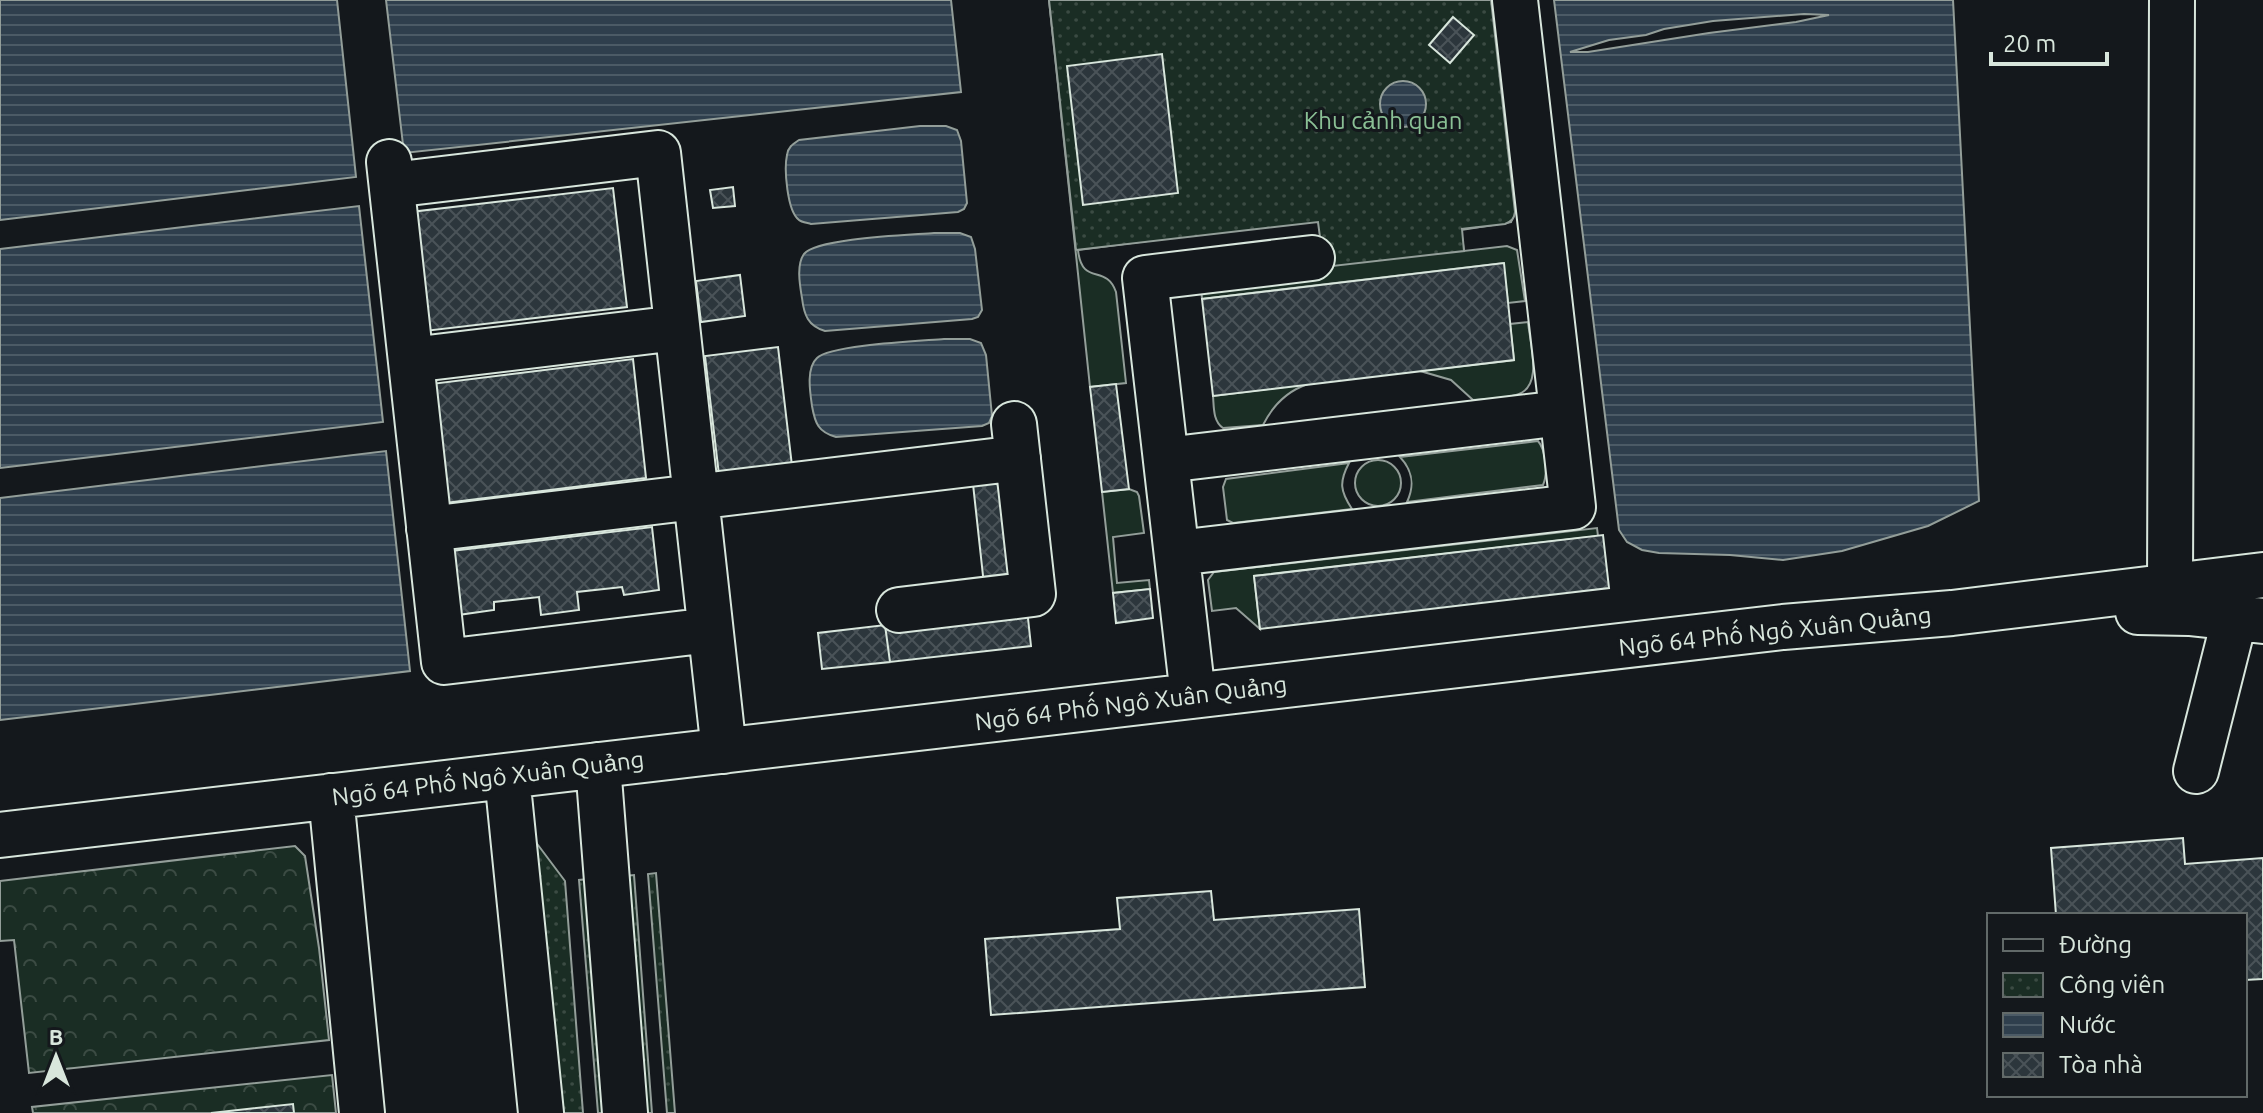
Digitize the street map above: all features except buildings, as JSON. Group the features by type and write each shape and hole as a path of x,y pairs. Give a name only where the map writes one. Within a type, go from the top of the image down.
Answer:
{"street":[{"path":"1177,553 1573,507 1515,0"},
{"path":"2170,587 2172,0"},
{"path":"710,630 444,662 390,174 658,153 724,751"},
{"path":"1193,696 1145,278 1312,258"},
{"path":"411,360 677,328"},
{"path":"1166,460 1562,413"},
{"path":"429,529 696,497 1016,441 1033,594 899,610"},
{"name":"Ngõ 64 Phố Ngô Xuân Quảng","path":"0,835 1795,626 1952,613 2263,575"},
{"path":"1952,613 2054,610 2189,613 2249,619 2196,771"},
{"path":"598,765 625,1113"},
{"path":"507,776 541,1113"},
{"path":"331,796 362,1113"}],"green space":[{"path":"1049,0 1098,0 1225,231 1078,250 1084,268 1106,278 1116,292 1126,383 1090,387"},
{"name":"Khu cảnh quan","path":"1049,0 1491,0 1515,212 1513,218 1505,224 1462,229 1464,251 1324,267 1318,222 1076,250"},
{"path":"1513,190 1515,212 1511,222 1461,230 1464,251 1507,246 1517,250 1525,301 1508,303 1503,263 1202,299 1201,287 1324,267 1318,213"},
{"path":"1528,322 1533,375 1525,391 1500,398 1473,400 1451,380 1420,371 1514,360 1510,324"},
{"path":"1308,384 1281,400 1263,425 1223,428 1216,418 1213,396"},
{"path":"1538,441 1545,462 1543,485 1407,502 1411,478 1400,457"},
{"path":"1378,460 1394,467 1401,483 1394,499 1378,506 1362,499 1355,483 1362,467"},
{"path":"1349,463 1342,486 1352,509 1233,523 1227,520 1223,487 1226,479"},
{"path":"1129,489 1139,496 1144,533 1113,537 1117,583 1149,580 1150,589 1113,593 1102,492"},
{"path":"1597,528 1598,536 1254,576 1260,629 1236,608 1212,611 1208,580 1214,572"},
{"path":"535,841 565,881 583,1113 562,1113"},
{"path":"295,846 305,856 329,1040 29,1073 14,940 0,941 0,881"},
{"path":"656,873 675,1113 667,1113 648,874"},
{"path":"634,875 652,1113 644,1113 625,876"},
{"path":"588,879 607,1113 598,1113 579,880"},
{"path":"332,1075 336,1113 33,1113 32,1107"}],"water":[{"path":"0,0 337,0 356,177 0,220"},
{"path":"386,0 951,0 961,92 404,153"},
{"path":"1554,0 1953,0 1979,501 1928,526 1842,551 1783,560 1642,550 1627,542 1619,530","holes":["1829,15 1588,52 1570,52 1609,40 1713,21"]},
{"path":"1403,81 1420,87 1426,104 1420,121 1403,127 1386,121 1380,104 1386,87"},
{"path":"920,126 946,126 957,130 961,141 967,203 964,209 958,212 811,224 800,221 795,215 787,189 786,170 788,152 799,140"},
{"path":"359,206 383,422 0,468 0,249"},
{"path":"960,233 971,237 982,310 978,317 825,331 808,319 799,276 804,254 827,244 845,241"},
{"path":"970,339 981,343 986,355 992,416 989,423 836,437 818,426 810,394 811,368 817,358 857,347"},
{"path":"386,451 410,671 0,720 0,498"}]}
